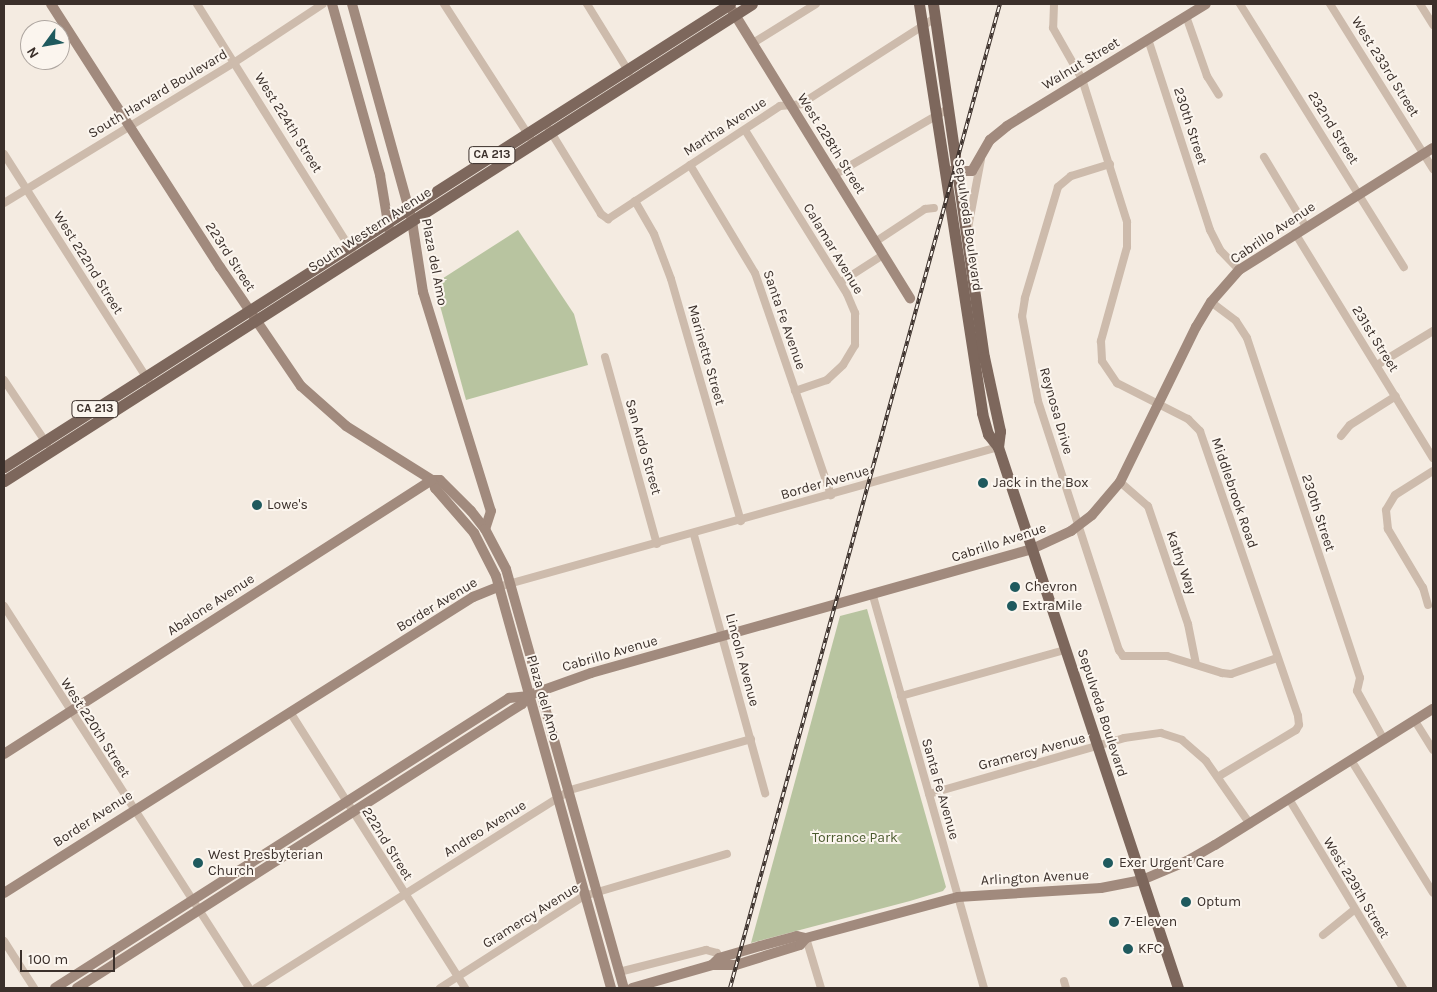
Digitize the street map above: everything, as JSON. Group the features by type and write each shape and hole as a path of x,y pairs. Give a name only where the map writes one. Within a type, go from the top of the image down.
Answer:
{"main road":[{"name":"223rd Street","path":"51,4 287,369 312,399 346,426 432,480"},
{"path":"332,4 380,176 390,235"},
{"name":"Plaza del Amo","path":"352,4 412,221 423,292 490,511 485,529"},
{"name":"South Western Avenue","path":"630,74 729,4"},
{"name":"West 228th Street","path":"729,4 910,298"},
{"name":"South Western Avenue","path":"4,466 256,321 412,221 547,126 630,74 752,4"},
{"name":"Sepulveda Boulevard","path":"919,4 936,114 967,235 982,413 988,434 998,447 1178,988"},
{"name":"Sepulveda Boulevard","path":"933,4 948,109 950,171 975,337"},
{"name":"Walnut Street","path":"950,171 972,172 997,133 1206,4"},
{"name":"South Western Avenue","path":"4,481 54,448 249,310 408,208 530,137"},
{"name":"Cabrillo Avenue","path":"77,988 522,704 528,696 540,689 722,636 873,596 1032,549 1078,526 1120,482 1196,327 1212,302 1239,270 1295,233 1433,148"},
{"name":"Plaza del Amo","path":"611,988 491,563 474,533 434,488 432,480 440,480 471,510 485,529 512,585 624,988"},
{"name":"Abalone Avenue","path":"4,754 432,480"},
{"path":"471,510 478,508 484,496"},
{"name":"Border Avenue","path":"4,893 473,597 498,587"},
{"name":"Cabrillo Avenue","path":"55,988 509,698 528,696"},
{"name":"Arlington Avenue","path":"632,988 715,961 736,965 800,945 806,938 958,896 1101,888 1142,880 1187,861 1433,710"}],"street":[{"name":"West 224th Street","path":"197,4 356,257"},
{"name":"South Harvard Boulevard","path":"4,203 235,62 323,4"},
{"path":"444,4 530,137"},
{"path":"587,4 630,74"},
{"path":"753,43 816,4"},
{"name":"Middlebrook Road","path":"1054,4 1053,28 1057,41 1082,79 1125,210 1127,236 1101,341 1102,361 1117,383 1188,419 1200,431 1276,658 1298,716 1298,728 1219,776"},
{"name":"232nd Street","path":"1240,4 1404,267"},
{"name":"West 233rd Street","path":"1330,4 1433,170"},
{"path":"1420,4 1433,25"},
{"path":"1186,16 1207,76 1219,95"},
{"name":"Martha Avenue","path":"547,126 601,214 608,219 780,106 801,104 935,18"},
{"name":"230th Street","path":"1148,39 1210,230 1220,250 1239,270"},
{"path":"834,175 936,114 948,109"},
{"name":"Calamar Avenue","path":"745,130 841,282 855,313 855,345 836,373 795,391"},
{"name":"West 222nd Street","path":"4,154 149,381"},
{"path":"1264,156 1306,227"},
{"name":"Walnut Street","path":"967,235 982,157"},
{"name":"Reynosa Drive","path":"1110,164 1071,176 1058,187 1023,308 1038,401 1121,654 1167,656 1196,664 1212,672 1231,674 1276,658"},
{"name":"Santa Fe Avenue","path":"690,165 755,273 831,495"},
{"name":"Marinette Street","path":"635,201 654,234 671,279 741,521"},
{"path":"875,242 925,209 934,208"},
{"name":"231st Street","path":"1295,233 1433,458"},
{"path":"841,282 883,255"},
{"name":"230th Street","path":"1212,302 1236,321 1247,338 1360,678 1357,691 1384,740"},
{"path":"1377,365 1433,331"},
{"name":"San Ardo Street","path":"605,357 657,544"},
{"path":"4,380 43,442 54,448"},
{"path":"1340,436 1350,425 1396,396"},
{"name":"Border Avenue","path":"498,587 512,585 694,535 998,447"},
{"path":"1428,605 1423,588 1388,529 1386,510 1396,495 1433,471"},
{"name":"Kathy Way","path":"1120,482 1139,495 1148,506 1188,624 1196,664"},
{"name":"Lincoln Avenue","path":"694,535 765,793"},
{"name":"Santa Fe Avenue","path":"873,596 984,988"},
{"name":"West 220th Street","path":"4,606 70,712 249,988"},
{"path":"901,696 1065,650"},
{"name":"222nd Street","path":"290,712 404,895 465,988"},
{"path":"1415,721 1433,750"},
{"name":"Gramercy Avenue","path":"929,794 1138,734 1172,735 1192,747 1219,776 1250,824"},
{"name":"Andreo Avenue","path":"256,988 570,790 750,739"},
{"path":"1351,760 1433,893"},
{"name":"West 229th Street","path":"1289,799 1354,910 1403,988"},
{"name":"Gramercy Avenue","path":"440,988 584,896 727,854"},
{"path":"1323,935 1354,910"},
{"path":"806,938 821,988"},
{"path":"4,941 34,988"},
{"name":"Arlington Avenue","path":"619,972 706,950 717,953 715,961"}],"green space":[{"path":"518,230 574,314 588,365 466,400 434,284"},
{"name":"Torrance Park","path":"867,609 946,887 943,891 910,901 751,943 840,616"}],"railway":[{"path":"730,988 1000,4"}],"place":[{"name":"Jack in the Box","path":"983,483"},
{"name":"Lowe's","path":"257,505"},
{"name":"Chevron","path":"1015,587"},
{"name":"ExtraMile","path":"1012,606"},
{"name":"West Presbyterian Church","path":"198,863"},
{"name":"Exer Urgent Care","path":"1108,863"},
{"name":"Optum","path":"1186,902"},
{"name":"7-Eleven","path":"1114,922"},
{"name":"KFC","path":"1128,949"}]}
